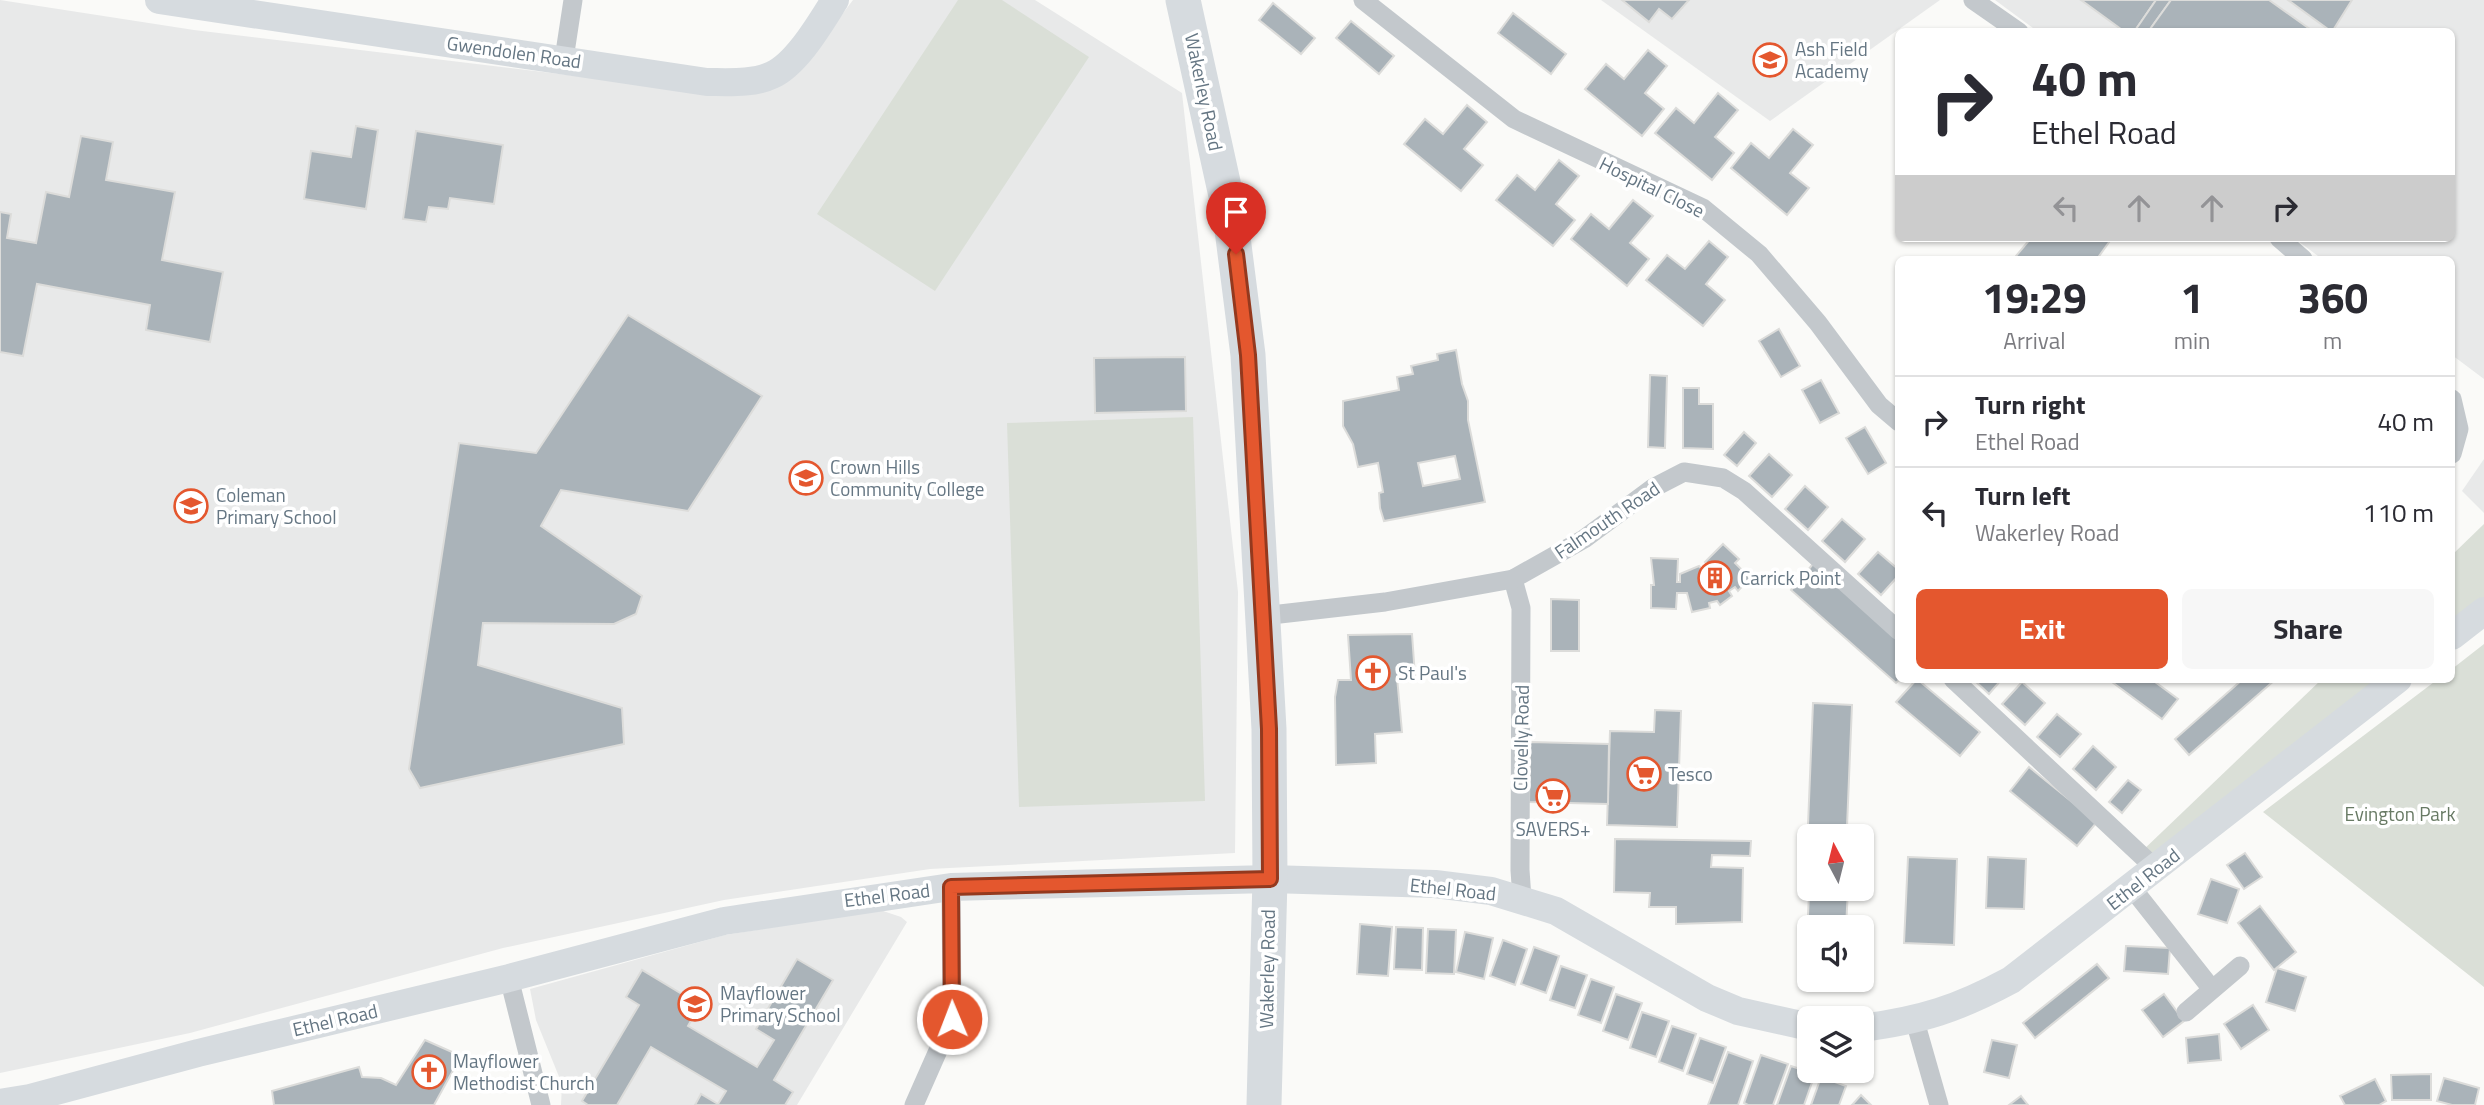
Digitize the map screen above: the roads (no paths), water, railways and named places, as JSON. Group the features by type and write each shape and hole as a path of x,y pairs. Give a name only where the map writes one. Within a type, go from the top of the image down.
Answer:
{"highway":[{"name":"Wakerley Road","path":"1183,0 1207,99 1239,274 1248,355 1269,729 1270,879 1264,1105"}],"street":[{"name":"Gwendolen Road","path":"159,0 707,82 740,81 773,75 808,40 835,0"},
{"path":"564,59 573,0"},
{"name":"Hospital Close","path":"1363,0 1514,119 1703,208 1759,254 1818,323 1872,396 1895,418"},
{"path":"1973,0 2013,28"},
{"path":"2284,242 2300,256"},
{"path":"2455,412 2459,429 2455,443"},
{"name":"Falmouth Road","path":"1262,616 1395,600 1513,579 1584,539 1671,477 1684,472 1723,478 1744,491 1895,627"},
{"name":"Clovelly Road","path":"1513,579 1521,608 1522,899"},
{"path":"2455,634 2484,611"},
{"path":"1957,683 2155,869"},
{"name":"Ethel Road","path":"1874,1026 1915,1021 1945,1012 2011,980 2393,683"},
{"name":"Ethel Road","path":"0,1103 30,1098 198,1053 509,978 724,921 951,887 1270,879 1435,884 1491,891 1556,911 1685,985 1738,1012 1797,1024"},
{"path":"914,1105 952,1019 951,887"},
{"path":"2132,888 2211,988"},
{"path":"2186,1012 2240,966"},
{"path":"509,978 541,1105"},
{"path":"1915,1021 1939,1105"}],"place":[{"name":"Ash Field Academy","path":"1770,60"},
{"name":"Crown Hills Community College","path":"806,478"},
{"name":"Coleman Primary School","path":"191,506"},
{"name":"Carrick Point","path":"1715,578"},
{"name":"St Paul's","path":"1373,673"},
{"name":"Tesco","path":"1644,774"},
{"name":"SAVERS+","path":"1553,796"},
{"name":"Mayflower Primary School","path":"695,1004"},
{"name":"Mayflower Methodist Church","path":"429,1072"}],"park label":[{"name":"Evington Park","path":"2400,814"}]}
